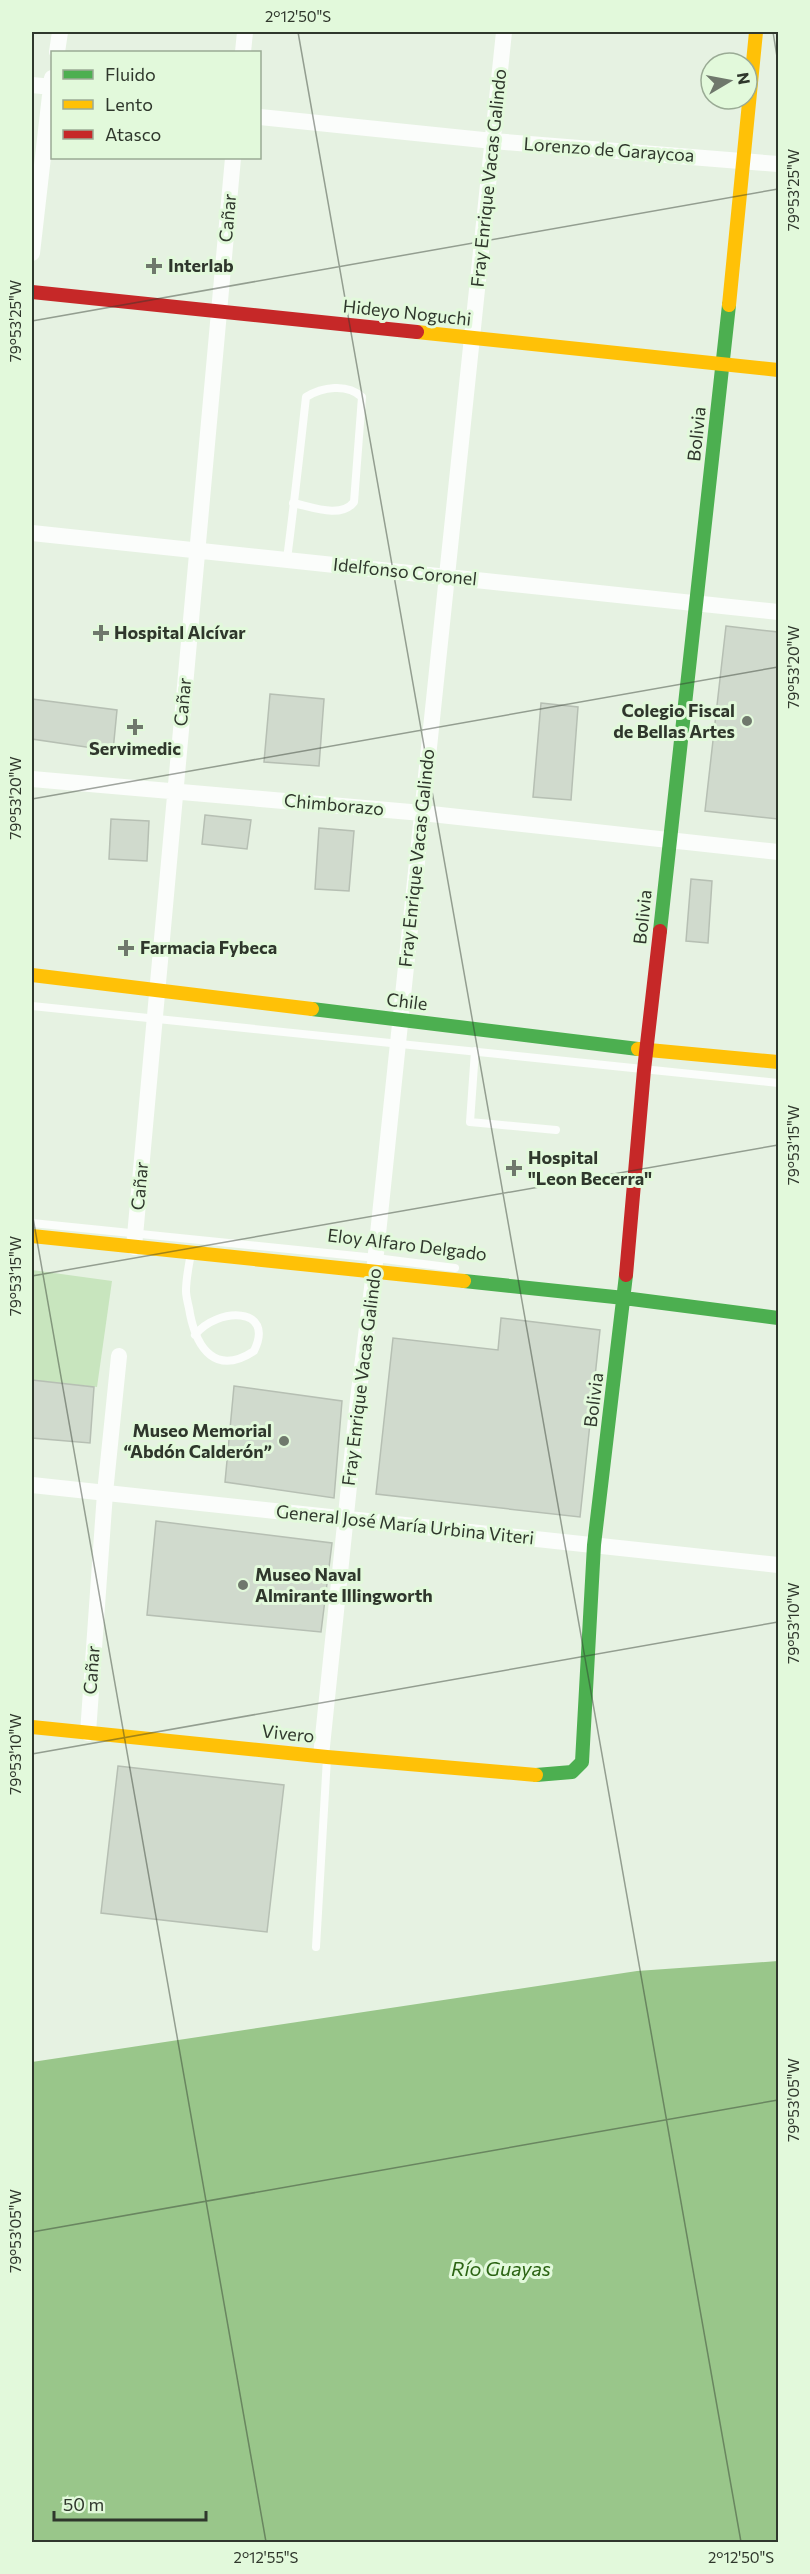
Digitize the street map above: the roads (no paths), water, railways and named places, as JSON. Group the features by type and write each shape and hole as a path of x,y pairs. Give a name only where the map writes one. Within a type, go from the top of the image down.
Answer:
{"street":[{"path":"57,51 60,32"},
{"path":"243,51 244,32"},
{"name":"Fray Enrique Vacas Galindo","path":"324,1756 346,1518 375,1265 504,32"},
{"name":"Bolivia","path":"541,1775 572,1772 582,1761 594,1545 624,1294 647,1050 723,364 756,32"},
{"path":"32,85 51,84"},
{"path":"32,253 51,92"},
{"name":"Lorenzo de Garaycoa","path":"261,117 493,141 778,164"},
{"name":"Cañar","path":"135,1240 153,1019 233,159"},
{"name":"Hideyo Noguchi","path":"32,292 778,370"},
{"name":"Idelfonso Coronel","path":"32,532 778,612"},
{"name":"Chimborazo","path":"32,779 422,813 670,838 778,852"},
{"name":"Chile","path":"32,975 647,1050 778,1062"},
{"name":"Eloy Alfaro Delgado","path":"32,1236 135,1240 191,1253 375,1265 624,1294 778,1318"},
{"name":"Cañar","path":"88,1733 105,1493 119,1356"},
{"name":"General José María Urbina Viteri","path":"32,1485 778,1565"},
{"name":"Vivero","path":"32,1727 541,1775"}],"lane":[{"path":"286,560 306,397 324,388 347,388 356,391 362,397 354,502 349,509 337,512 293,503"},
{"path":"32,1006 778,1083"},
{"path":"475,1051 470,1122 556,1130"},
{"name":"Eloy Alfaro Delgado","path":"32,1223 135,1240 375,1265 470,1270"},
{"path":"191,1253 186,1292 195,1335 201,1348 211,1356 237,1359 254,1351 259,1336 258,1327 253,1320 242,1316 220,1316 202,1325 195,1335"},
{"name":"Eloy Alfaro Delgado","path":"518,1277 624,1294 778,1308"},
{"path":"316,1947 324,1756"}],"water":[{"name":"Río Guayas","path":"778,1961 778,2542 32,2542 32,2062 637,1971"}],"place":[{"name":"Interlab","path":"154,266"},
{"name":"Hospital Alcívar","path":"101,633"},
{"name":"Colegio Fiscal de Bellas Artes","path":"747,721"},
{"name":"Servimedic","path":"135,727"},
{"name":"Farmacia Fybeca","path":"126,948"},
{"name":"Hospital \"Leon Becerra\"","path":"514,1168"},
{"name":"Museo Memorial “Abdón Calderón”","path":"284,1441"},
{"name":"Museo Naval Almirante Illingworth","path":"243,1585"}]}
